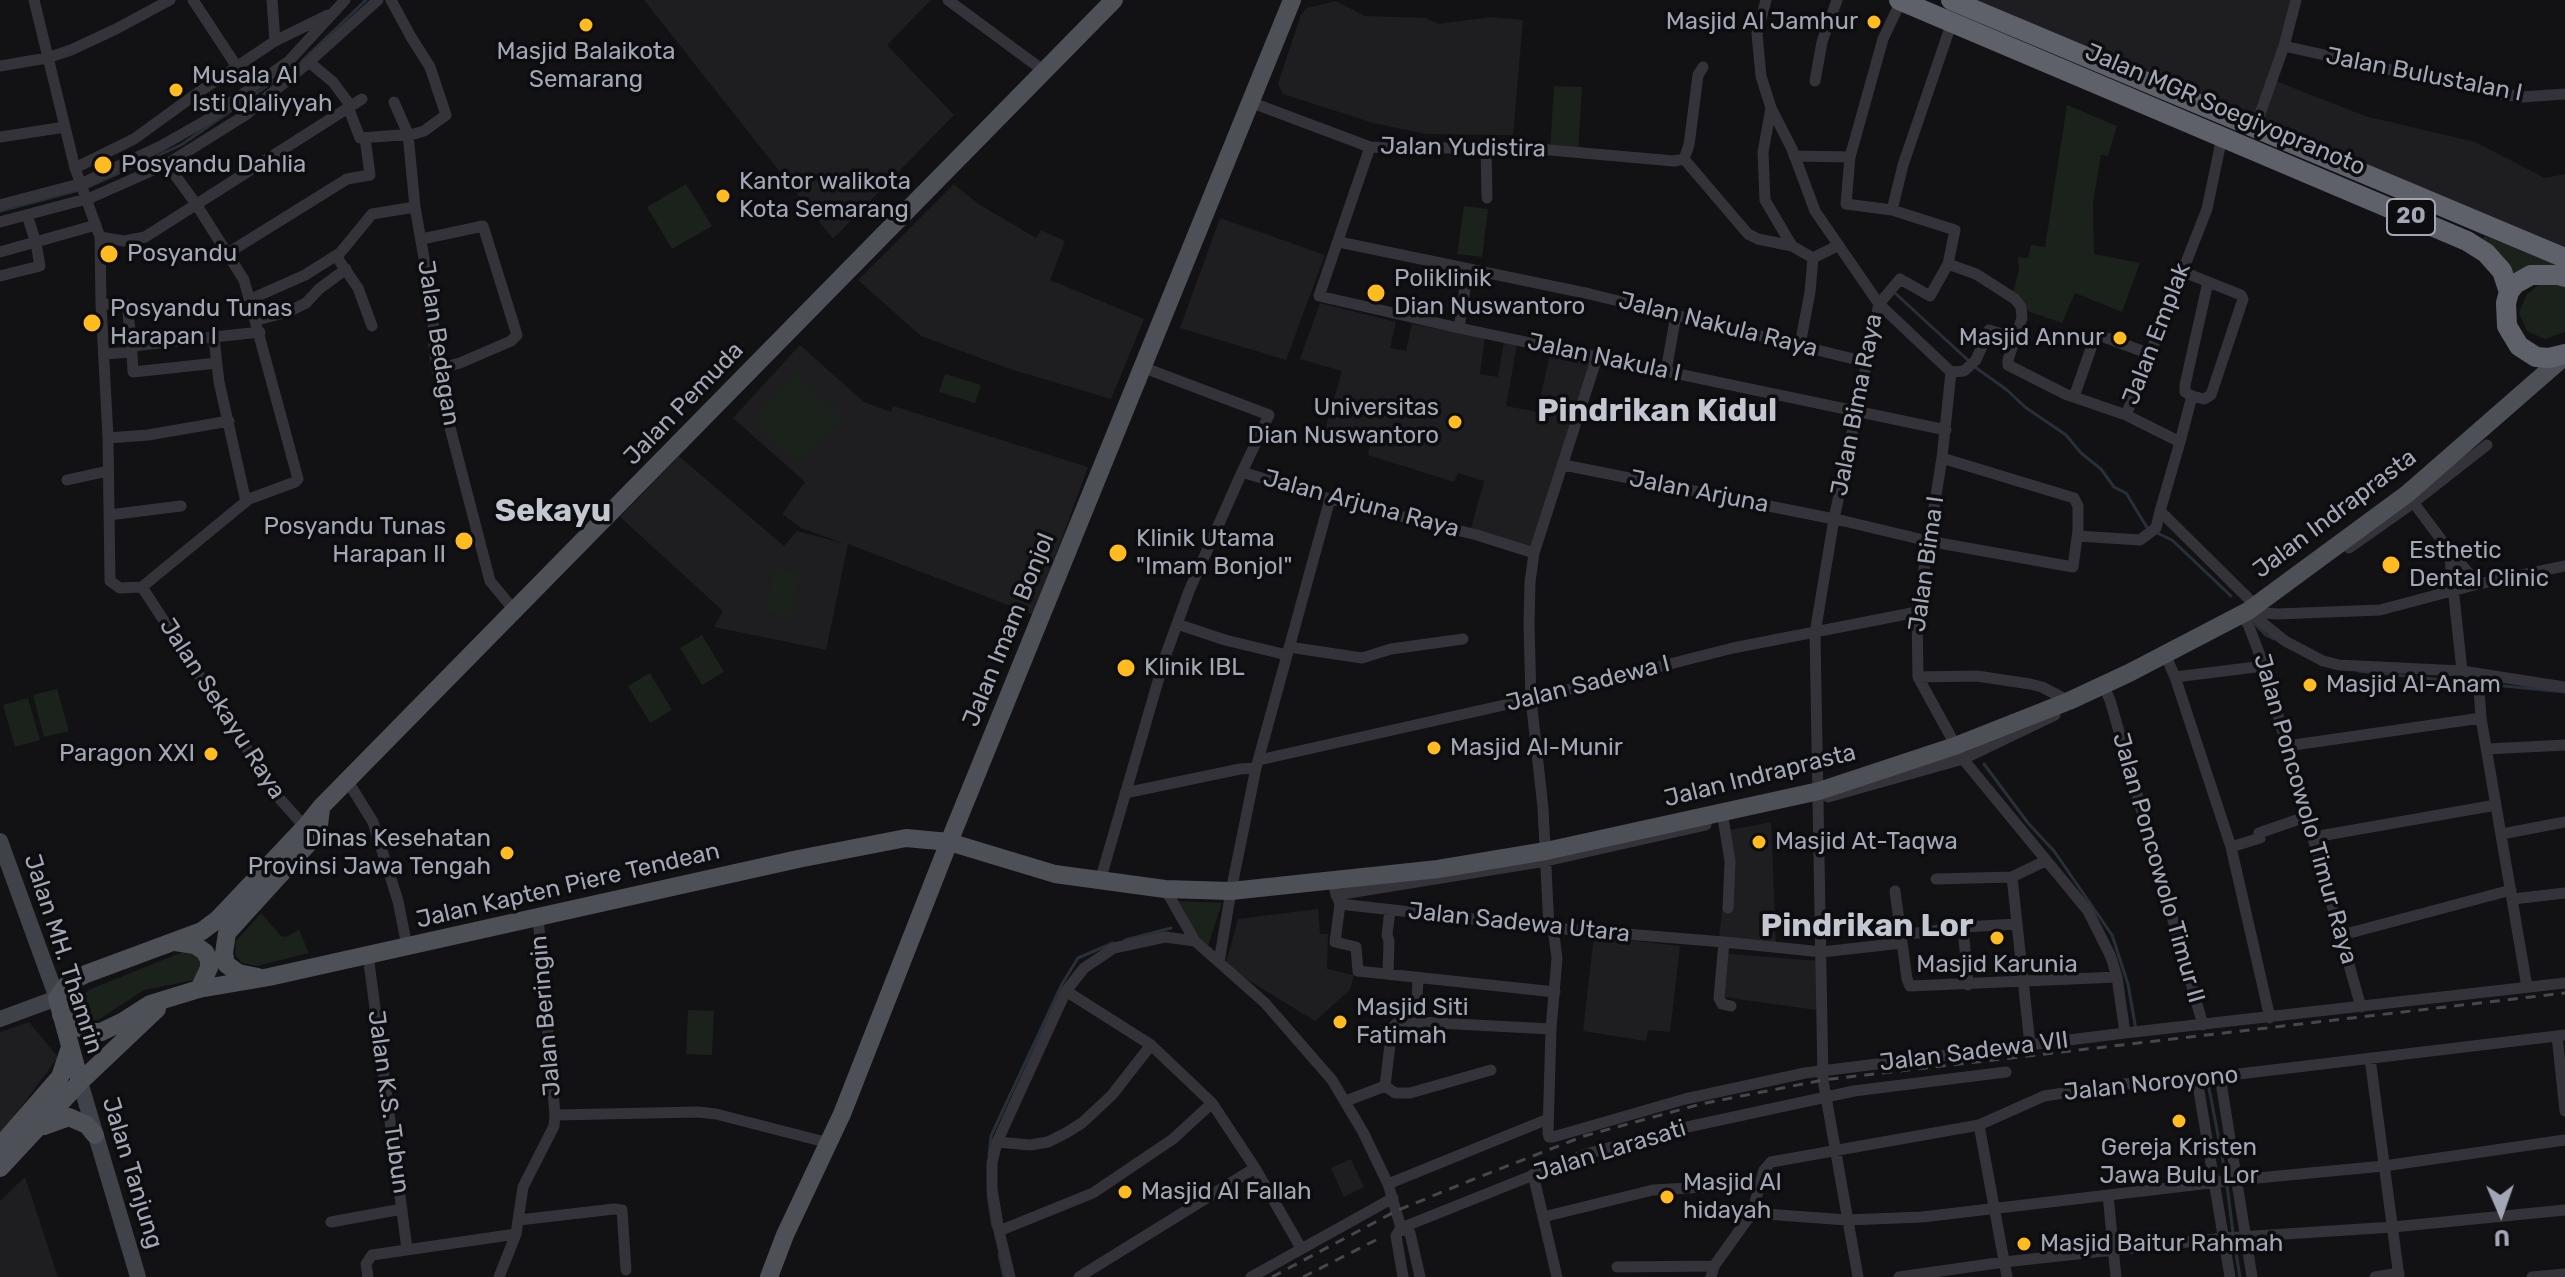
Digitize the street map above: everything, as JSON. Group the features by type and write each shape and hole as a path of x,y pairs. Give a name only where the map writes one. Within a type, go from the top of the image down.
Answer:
{"highway":[{"name":"Jalan MGR Soegiyopranoto","path":"1900,0 1956,7 2565,258"},
{"name":"Jalan MGR Soegiyopranoto","path":"1956,7 2222,137 2467,241 2486,253 2506,280 2509,292 2507,326 2519,346 2536,357 2565,355"},
{"path":"2509,292 2515,284 2531,275 2565,277"}],"main road":[{"name":"Jalan Pemuda","path":"59,1007 68,983 77,978 202,931 218,919 347,780 1114,0"},
{"name":"Jalan Imam Bonjol","path":"769,1277 785,1235 829,1143 1290,2"},
{"name":"Jalan Indraprasta","path":"949,842 1037,870 1100,881 1165,889 1336,893 1438,869 1546,856 1722,812 1819,795 1959,752 2167,658 2250,612 2410,498 2565,355"},
{"path":"269,977 251,977 238,973 226,964 224,942 227,933 318,833 321,807"},
{"name":"Jalan Kapten Piere Tendean","path":"199,989 269,977 798,859 906,838 949,842"},
{"name":"Jalan MH. Thamrin","path":"0,841 59,1007 80,1082"},
{"path":"0,1019 59,1007 78,1027 101,1032 150,1004 199,989 209,968 205,952 195,945 175,942"},
{"path":"0,1168 80,1082 168,999"},
{"path":"0,1146 60,1077 70,1047"},
{"name":"Jalan Tanjung","path":"80,1082 138,1277"},
{"path":"38,1129 69,1117 79,1120 95,1135"}],"street":[{"path":"34,0 75,168 98,231 108,438 110,581 120,588 142,587 246,502 295,482 298,477 244,280 167,164"},
{"path":"0,66 47,58 105,35 170,0"},
{"path":"193,0 237,67"},
{"path":"272,0 275,41"},
{"path":"0,205 85,191 227,107 289,61 345,0"},
{"path":"0,222 167,164 247,114 378,0"},
{"path":"309,62 333,82 349,106 358,136 365,138 424,131 442,119 447,112 430,67 391,0"},
{"path":"948,0 1044,71"},
{"name":"Jalan Bima Raya","path":"1766,0 1757,34 1761,76 1771,108 1815,211 1879,304 1834,519 1815,633 1819,795"},
{"path":"1815,81 1822,42 1837,0"},
{"path":"1900,0 1883,39 1850,157 1846,204 1892,210 1955,230 1948,264 1930,296 1900,279 1879,304 1951,372 1964,371 1973,363 1989,330 2015,338"},
{"path":"2255,128 2284,46 2296,0"},
{"path":"1892,210 1903,165 1956,7"},
{"path":"75,168 134,139 275,41 333,13"},
{"name":"Jalan Bulustalan I","path":"2284,46 2495,93 2522,97 2565,94"},
{"path":"1703,67 1698,75 1689,145 1684,159 1753,237 1792,246 1813,258"},
{"path":"0,252 98,231 124,241 145,237 362,99"},
{"name":"Jalan Bedagan","path":"394,102 408,134 415,207 433,309 441,393 490,581 514,610"},
{"name":"Jalan Yudistira","path":"1250,102 1370,147 1538,149 1674,161 1684,159"},
{"path":"1771,108 1763,152 1765,200 1792,246"},
{"path":"0,137 65,127"},
{"name":"Jalan Emplak","path":"2180,442 2126,415 2207,209 2222,137"},
{"path":"228,253 347,179 370,175 365,138"},
{"path":"1339,242 1370,147"},
{"path":"1486,148 1487,198"},
{"path":"1794,156 1850,157"},
{"path":"251,299 305,275 336,256 372,214 415,207"},
{"path":"0,276 40,266 27,215"},
{"path":"422,239 483,226 517,335 511,341 437,369"},
{"name":"Jalan Nakula Raya","path":"1339,242 1590,294 1866,362"},
{"name":"Jalan Nakula I","path":"1339,242 1319,296 1946,430"},
{"path":"1813,258 1837,246"},
{"path":"336,256 364,302 372,326"},
{"path":"1800,345 1813,258"},
{"path":"1948,264 1976,274 2015,299 2022,311 2008,360 2010,367 2074,397 2126,415"},
{"path":"104,354 214,338 258,326 306,303 346,269"},
{"path":"1459,328 1468,269"},
{"path":"2181,271 2241,295 2243,302 2211,395 2204,399 2192,396 2184,388 2208,282"},
{"path":"101,304 127,305 133,372 217,363"},
{"path":"1666,371 1676,315"},
{"path":"2074,397 2096,334 2150,354"},
{"path":"214,338 246,502"},
{"path":"1388,1184 1548,1119 1557,958 1551,928 1531,699 1530,582 1534,553 1597,357"},
{"name":"Jalan Arjuna Raya","path":"1142,367 1269,415 1242,472 1330,499 1477,535 1534,553"},
{"name":"Jalan Bima I","path":"1951,372 1946,430 1917,612 1918,677 1959,752 2088,911 2111,957 2125,1033"},
{"path":"1942,458 2074,498 2078,506 2078,536 2135,541 2152,532 2192,396"},
{"path":"108,438 148,435 229,421"},
{"path":"2478,584 2410,498 2487,445"},
{"name":"Jalan Arjuna","path":"1564,465 2070,568 2074,564 2078,536"},
{"path":"67,480 108,471"},
{"path":"1100,881 1165,657 1189,591 1242,472"},
{"path":"1219,962 1258,764 1330,499"},
{"path":"109,515 181,506"},
{"path":"2160,511 2250,612 2285,641 2323,661 2359,668 2462,671 2565,687"},
{"path":"2449,550 2462,671"},
{"path":"2250,612 2367,612 2565,566"},
{"name":"Jalan Sekayu Raya","path":"142,587 279,798 305,827"},
{"name":"Jalan Sadewa I","path":"1125,793 1240,769 1733,648 1917,612"},
{"name":"Jalan Poncowolo Timur Raya","path":"2250,612 2361,1007"},
{"path":"1177,624 1225,640 1288,651 1362,658 1391,649 1463,639"},
{"path":"2167,658 2231,847 2270,1018"},
{"path":"2175,677 2264,666"},
{"path":"2478,674 2481,718 2527,987"},
{"path":"1918,677 1977,676 2030,684 2069,701"},
{"path":"1959,752 2104,687"},
{"name":"Jalan Poncowolo Timur II","path":"2104,687 2203,1025 2125,1033"},
{"path":"2287,746 2481,718"},
{"path":"2487,749 2565,745"},
{"path":"347,780 373,822 395,891 407,946"},
{"path":"1546,856 1819,795 1823,1074 1858,1277"},
{"path":"2314,837 2496,805"},
{"path":"1722,812 1730,861 1728,908"},
{"path":"2231,847 2260,838 2259,833 2308,816"},
{"path":"2502,834 2565,822"},
{"path":"1936,879 2012,877 2045,861"},
{"path":"2012,877 2030,1045"},
{"path":"1165,889 1195,941 1285,1023 1346,1101 1388,1184 1401,1228 1410,1233 1420,1274 1402,1277 1396,1236 1401,1228"},
{"path":"1895,891 1910,986 2117,977"},
{"path":"1336,893 1336,944 1356,947 1358,971 1555,992"},
{"name":"Jalan Sadewa Utara","path":"1336,893 1390,910 1822,952"},
{"path":"2342,935 2512,894 2565,893"},
{"path":"1388,974 1390,910"},
{"name":"Jalan Beringin","path":"499,1277 516,1234 523,1187 550,1137 555,1115 538,917"},
{"path":"1822,952 1963,927 2017,924"},
{"path":"1963,927 1968,985"},
{"path":"1010,1277 992,1189 992,1163 997,1142 1066,991 1084,968 1114,948 1165,937 1195,941"},
{"path":"1724,942 1719,998 1722,1004 1731,1006"},
{"name":"Jalan K.S. Tubun","path":"368,955 407,1249"},
{"path":"1416,1021 1418,978"},
{"path":"2203,1025 2565,983"},
{"path":"1066,991 1151,1045 1212,1103 1255,1168 1301,1248"},
{"path":"1385,1086 1392,1028 1399,1021 1551,1029"},
{"name":"Jalan Sadewa VII","path":"1548,1119 1549,1137 1744,1085 2125,1033"},
{"path":"2561,1036 2565,1111"},
{"name":"Jalan Noroyono","path":"1760,1184 1764,1170 1771,1162 1979,1125 2044,1096 2124,1084 2197,1079 2561,1036"},
{"path":"997,1142 1030,1145 1048,1142 1082,1123 1112,1095 1151,1045"},
{"path":"2370,1058 2399,1275 2375,1277"},
{"path":"1385,1086 1395,1093 1410,1093 1491,1070"},
{"name":"Jalan Larasati","path":"1401,1228 1586,1154 1678,1129 1858,1090 2006,1072"},
{"path":"2220,1076 2243,1238 2252,1277"},
{"path":"2197,1079 2230,1277"},
{"path":"1346,1101 1385,1086"},
{"path":"999,1231 1093,1193 1173,1139 1212,1103"},
{"name":"Jalan Beringin","path":"555,1115 698,1112 829,1143"},
{"path":"1979,1125 2007,1277"},
{"path":"1752,1213 1847,1220 1922,1217 2234,1180 2384,1166 2565,1140"},
{"path":"1079,1277 1255,1168"},
{"path":"1533,1174 1557,1277"},
{"path":"1543,1217 1653,1190 1760,1184 1752,1213 1713,1272 1617,1267"},
{"path":"2108,1195 2116,1277"},
{"path":"1251,1277 1393,1198"},
{"path":"331,1222 402,1209"},
{"path":"519,1220 622,1210 626,1270"},
{"path":"1899,1277 2224,1238 2393,1227 2565,1210"},
{"path":"368,1277 366,1264 372,1255 516,1234"},
{"path":"2532,1277 2565,1274"}],"shaded area":[{"path":"644,0 931,0 887,45 954,115 833,239"},
{"path":"1967,0 2291,0 2290,18 2268,78 2365,116 2475,142 2545,178 2565,174 2565,249"},
{"path":"1336,1 1365,16 1426,18 1438,24 1491,17 1523,20 1513,135 1426,134 1373,123 1283,94 1278,84 1301,14 1307,8"},
{"path":"1554,86 1582,87 1578,153 1550,151"},
{"path":"2067,105 2117,126 2108,156 2101,155 2093,203 2094,254 2140,263 2122,312 2075,293 2062,323 2028,311 2013,292 2019,270 2018,257 2028,258 2031,245 2045,247"},
{"path":"686,184 712,226 672,249 647,207"},
{"path":"954,184 977,203 1036,238 1041,230 1065,241 1050,280 1144,319 1111,399 1010,369 921,336 858,280"},
{"path":"1464,206 1488,209 1482,257 1457,254"},
{"path":"1220,218 1325,255 1286,360 1180,328"},
{"path":"2484,236 2563,268 2513,279 2502,256 2483,239"},
{"path":"2549,282 2565,284 2565,332 2545,339 2527,331 2519,313 2527,294"},
{"name":"Universitas Dian Nuswantoro","path":"1320,303 1396,322 1390,348 1406,351 1412,324 1485,337 1480,374 1498,377 1504,341 1517,345 1506,406 1537,412 1551,350 1602,361 1539,550 1471,528 1484,481 1458,473 1454,482 1368,455 1370,444 1325,430 1342,371 1300,359"},
{"path":"800,345 864,402 891,412 893,406 1088,467 1034,615 848,544 826,650 714,627 723,611 620,517 679,456 784,546 797,531 845,544 801,528 782,514 805,482 733,418"},
{"path":"945,374 981,385 975,403 939,392"},
{"path":"797,375 842,416 798,463 754,421"},
{"path":"775,569 800,574 790,617 765,611"},
{"path":"702,635 724,672 702,685 680,648"},
{"path":"650,673 672,710 650,723 628,686"},
{"path":"57,689 69,731 44,737 33,695"},
{"path":"28,698 40,740 15,747 3,705"},
{"path":"1771,822 1776,943 1719,938 1725,887 1725,831"},
{"path":"1176,901 1222,903 1207,949"},
{"path":"1318,909 1320,934 1328,934 1327,969 1354,975 1350,990 1315,1021 1225,966 1238,919"},
{"path":"261,913 281,936 286,937 299,930 309,953 257,966 242,963 235,955 236,941"},
{"path":"1594,936 1680,946 1670,1032 1648,1030 1646,1041 1583,1031"},
{"path":"185,951 195,952 203,966 194,980 144,990 98,1020 88,1020 79,1011 81,996 91,989"},
{"path":"1719,953 1819,961 1816,1010 1716,996"},
{"path":"688,1010 714,1011 712,1055 686,1054"},
{"path":"29,1022 58,1057 0,1136 0,1032"},
{"path":"1351,1159 1364,1187 1344,1197 1331,1168"},
{"path":"25,1177 58,1277 0,1277 0,1201"}],"waterway":[{"path":"302,61 366,0"},
{"path":"86,188 181,145 296,66"},
{"path":"0,211 79,190"},
{"path":"1896,294 1970,362"},
{"path":"1975,367 2066,435 2081,453 2101,469 2114,487 2126,493 2148,529"},
{"path":"2155,532 2172,540 2231,596"},
{"path":"2255,624 2274,639"},
{"path":"2358,671 2462,682"},
{"path":"2484,684 2565,692"},
{"path":"1984,764 2028,823 2054,851 2112,935 2128,984 2136,1030"},
{"path":"1125,940 1171,928"},
{"path":"989,1155 991,1136 1062,984 1078,958 1113,943"},
{"path":"2208,1083 2226,1177"},
{"path":"2227,1185 2233,1233"},
{"path":"988,1195 993,1227"},
{"path":"2234,1240 2240,1277"},
{"path":"999,1254 1004,1277"}],"railway":[{"path":"1272,1277 1396,1211 1469,1181 1584,1136 1701,1104 1823,1080 2565,993"},
{"path":"1303,1277 1376,1240"}],"place":[{"name":"Masjid Al Jamhur","path":"1874,22"},
{"name":"Masjid Balaikota Semarang","path":"586,25"},
{"name":"Musala Al Isti Qlaliyyah","path":"176,90"},
{"name":"Posyandu Dahlia","path":"103,165"},
{"name":"Kantor walikota Kota Semarang","path":"723,196"},
{"name":"Posyandu","path":"109,254"},
{"name":"Poliklinik Dian Nuswantoro","path":"1376,293"},
{"name":"Posyandu Tunas Harapan I","path":"92,323"},
{"name":"Masjid Annur","path":"2120,338"},
{"name":"Universitas Dian Nuswantoro","path":"1455,422"},
{"name":"Posyandu Tunas Harapan II","path":"464,541"},
{"name":"Klinik Utama \"Imam Bonjol\"","path":"1118,553"},
{"name":"Esthetic Dental Clinic","path":"2391,565"},
{"name":"Klinik IBL","path":"1126,668"},
{"name":"Masjid Al-Anam","path":"2310,685"},
{"name":"Masjid Al-Munir","path":"1434,748"},
{"name":"Paragon XXI","path":"211,754"},
{"name":"Masjid At-Taqwa","path":"1759,842"},
{"name":"Dinas Kesehatan Provinsi Jawa Tengah","path":"507,853"},
{"name":"Masjid Karunia","path":"1997,938"},
{"name":"Masjid Siti Fatimah","path":"1340,1022"},
{"name":"Gereja Kristen Jawa Bulu Lor","path":"2179,1121"},
{"name":"Masjid Al Fallah","path":"1125,1192"},
{"name":"Masjid Al hidayah","path":"1667,1197"},
{"name":"Masjid Baitur Rahmah","path":"2024,1244"}],"district":[{"name":"Pindrikan Kidul","path":"1657,412"},
{"name":"Sekayu","path":"553,512"},
{"name":"Pindrikan Lor","path":"1867,927"}]}
